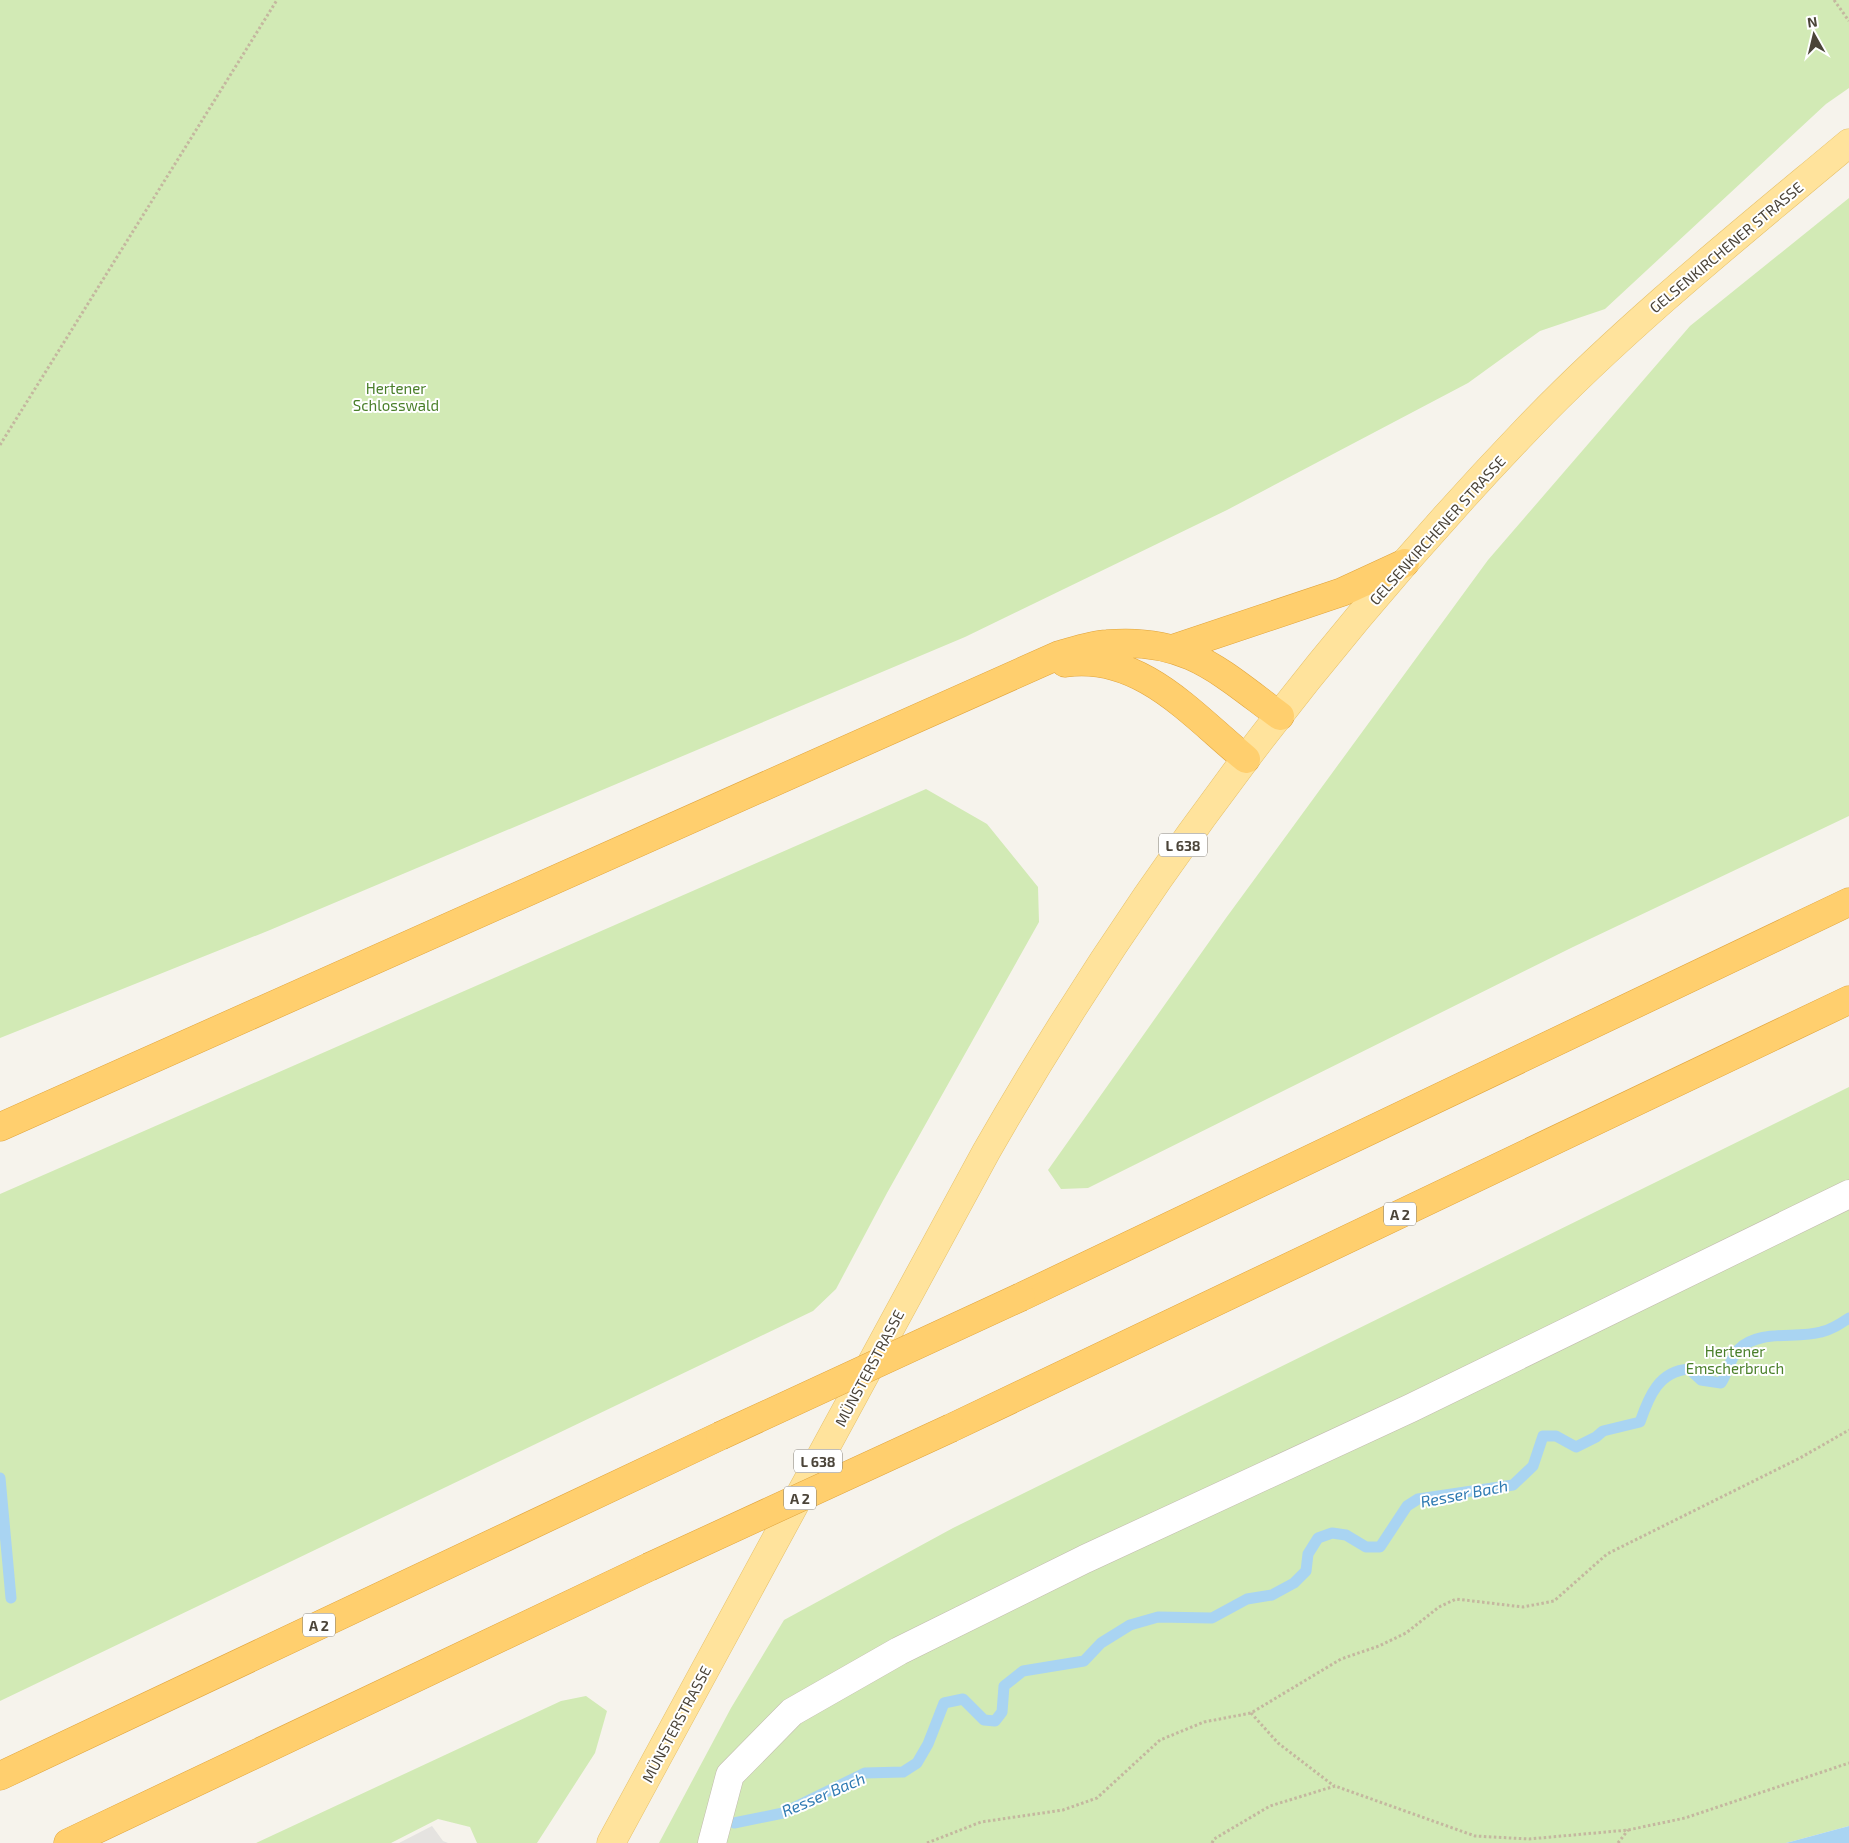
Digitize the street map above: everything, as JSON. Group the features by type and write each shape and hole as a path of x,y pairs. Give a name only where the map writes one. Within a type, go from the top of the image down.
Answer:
{"highway":[{"path":"1176,648 1342,592 1405,563"},
{"path":"0,1127 1059,655 1106,644 1142,643 1176,648 1199,658 1280,716"},
{"path":"1029,668 1070,662 1108,665 1144,677 1176,698 1246,759"},
{"name":"A 2","path":"0,1776 720,1436 1020,1297 1849,902"},
{"name":"A 2","path":"68,1843 649,1567 951,1428 1849,1000"}],"main road":[{"name":"GELSENKIRCHENER STRASSE","path":"1092,977 1174,857 1246,759 1405,563 1529,427 1624,335 1849,143"},
{"name":"MÜNSTERSTRASSE","path":"611,1843 986,1152 1027,1080 1092,977"}],"lane":[{"path":"712,1843 730,1775 792,1712 899,1651 1085,1559 1411,1408 1849,1194"}],"path":[{"path":"0,445 277,0"},
{"path":"1834,0 1849,21"},
{"path":"927,1843 981,1822 1064,1810 1097,1798 1160,1740 1204,1722 1251,1713 1341,1659 1379,1646 1406,1633 1439,1607 1456,1600 1523,1607 1554,1601 1607,1554 1800,1458 1849,1430"},
{"path":"1251,1713 1278,1743 1335,1786 1475,1836 1529,1839 1628,1830 1685,1818 1849,1763"},
{"path":"1212,1843 1214,1839 1270,1806 1335,1786"},
{"path":"1618,1843 1628,1830"}],"green space":[{"name":"Hertener Schlosswald","path":"0,0 1849,0 1849,88 1826,104 1605,309 1540,331 1468,383 1227,510 965,637 270,930 0,1038"},
{"path":"1849,198 1849,816 1573,947 1088,1188 1061,1189 1048,1170 1226,918 1488,560 1690,326"},
{"path":"926,789 987,824 1038,887 1039,922 887,1193 836,1289 813,1311 0,1701 0,1194"},
{"name":"Hertener Emscherbruch","path":"1849,1087 1849,1826 1786,1843 659,1843 731,1708 784,1620 953,1528"},
{"path":"586,1696 607,1711 595,1753 537,1843 477,1843 470,1827 438,1819 391,1843 256,1843 561,1701"}],"shaded area":[{"path":"432,1826 443,1841 448,1843 399,1843"}],"water":[{"path":"1849,1826 1849,1843 1786,1843"}],"waterway":[{"name":"Resser Bach","path":"734,1823 783,1813 865,1773 903,1772 917,1763 928,1744 944,1703 963,1699 984,1720 995,1721 1002,1712 1004,1686 1023,1671 1084,1661 1101,1643 1130,1625 1158,1617 1212,1618 1247,1599 1272,1595 1294,1583 1306,1571 1308,1554 1318,1538 1332,1533 1346,1535 1366,1547 1380,1547 1407,1506 1418,1499 1513,1485 1533,1466 1543,1436 1556,1436 1576,1447 1596,1437 1603,1431 1640,1422 1652,1394 1657,1386 1670,1374 1689,1369 1701,1380 1721,1383 1736,1353 1747,1343 1767,1337 1821,1332 1849,1318"},
{"path":"0,1478 11,1598"}]}
